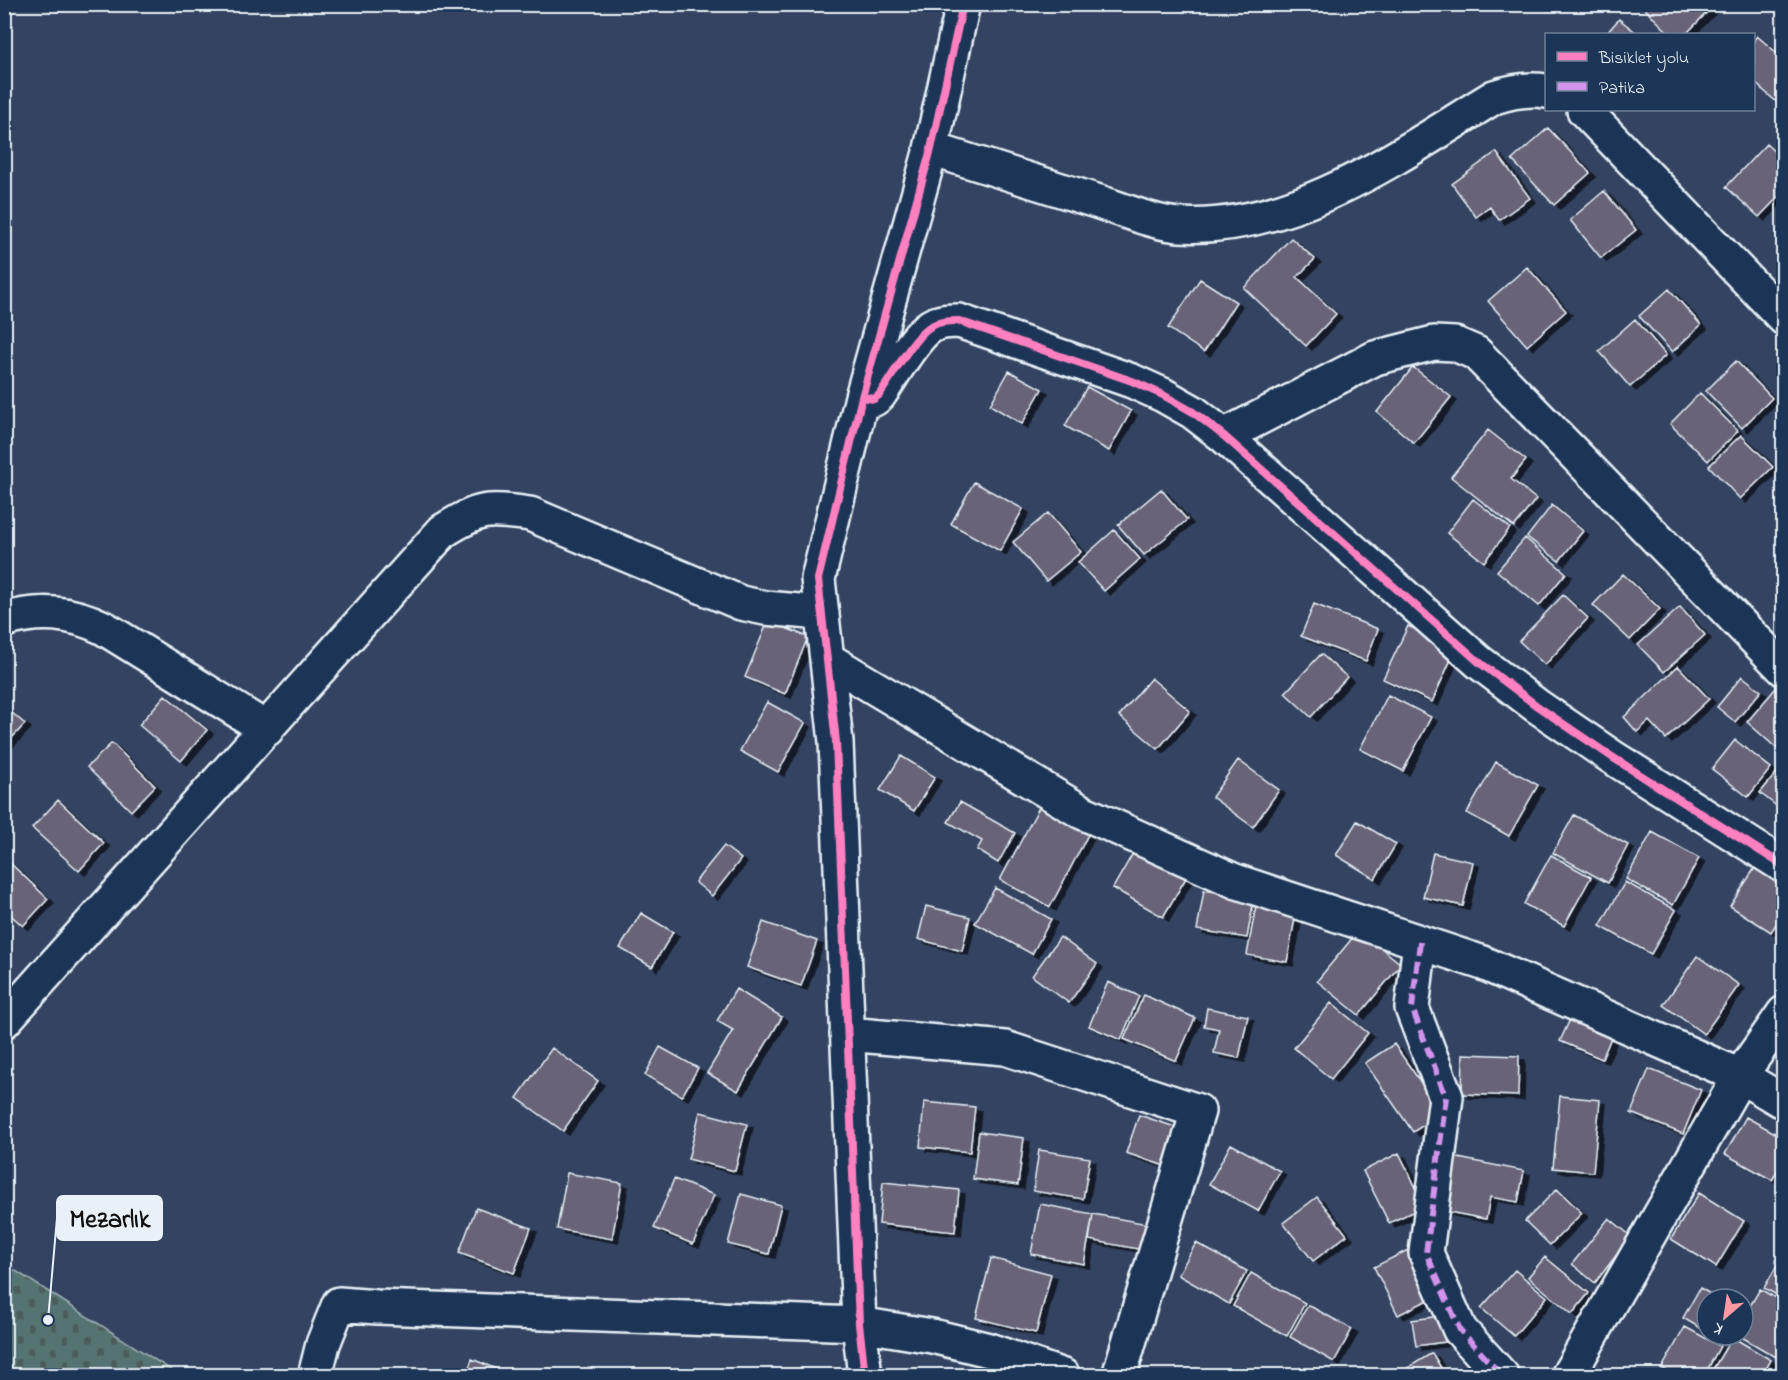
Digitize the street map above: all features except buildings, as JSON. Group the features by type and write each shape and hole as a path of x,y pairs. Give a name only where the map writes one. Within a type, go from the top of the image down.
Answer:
{"street":[{"path":"865,1376 859,1324 836,742 818,579 862,397 931,149 963,4"},
{"path":"931,149 1177,225 1220,225 1295,206 1333,191 1377,169 1494,97 1514,91 1536,89 1545,91"},
{"path":"1585,111 1784,318"},
{"path":"862,397 874,399 879,395 921,334 933,325 945,321 959,321 1163,395 1192,412 1224,436 1479,662 1537,706 1784,866"},
{"path":"1224,436 1375,358 1434,343 1455,344 1476,353 1784,669"},
{"path":"4,1022 443,531 470,515 494,509 530,514 741,603 765,608 822,613"},
{"path":"4,620 43,612 85,619 104,628 267,729"},
{"path":"827,659 1082,812 1235,880 1484,963 1740,1076 1784,1102"},
{"path":"1420,942 1412,1008 1446,1097 1426,1253 1460,1329 1502,1376"},
{"path":"1568,1376 1740,1076 1784,1014"},
{"path":"847,1034 1005,1048 1198,1110 1119,1376"},
{"path":"315,1376 322,1344 339,1304 859,1324 932,1336 978,1347 1063,1376"}],"green space":[{"path":"5,1264 179,1375 5,1375"}],"marked path":[{"path":"1420,942 1412,1008 1446,1097 1426,1253 1460,1330 1502,1376"}],"cycle path":[{"path":"865,1376 859,1324 836,742 818,579 862,397 931,149 963,4"},
{"path":"862,397 874,399 879,395 924,331 938,323 955,321 1132,381 1163,395 1193,412 1224,436 1479,662 1537,706 1612,757 1784,866"}],"place":[{"name":"Mezarlık","path":"48,1320"}]}
